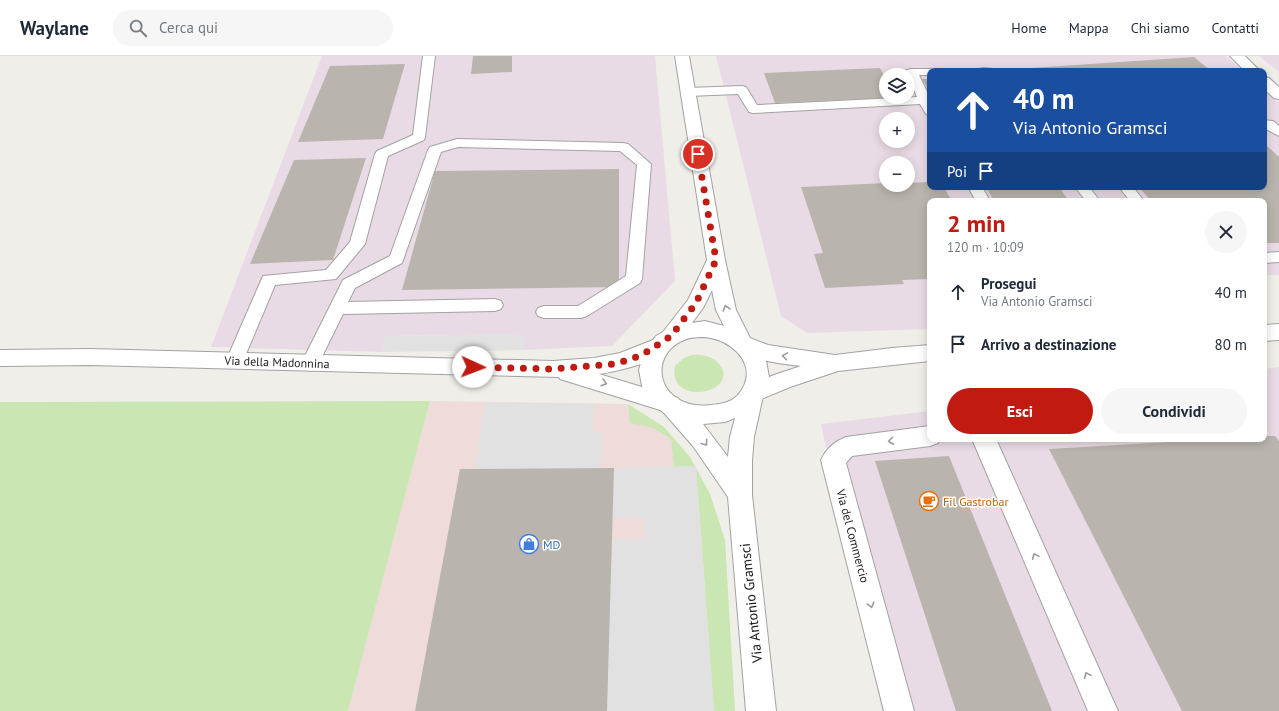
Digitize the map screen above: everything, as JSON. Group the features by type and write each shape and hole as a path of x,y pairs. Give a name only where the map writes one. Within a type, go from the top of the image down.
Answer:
{"street":[{"path":"682,56 716,260 726,310 742,343 754,356 758,367 759,379 752,394"},
{"path":"1237,56 1250,68"},
{"path":"1267,84 1279,95"},
{"path":"716,260 696,303 664,341 650,363 649,377 656,392 670,404 694,414 715,414 730,411 739,406 752,394 782,381 837,363 927,353"},
{"path":"664,341 687,331 705,329 727,334 742,343 765,353 837,363"},
{"path":"1267,333 1279,332"},
{"name":"Via della Madonnina","path":"0,358 90,357 310,364 553,369 613,364 632,359 664,341"},
{"name":"Via della Madonnina","path":"553,369 611,385 670,404"},
{"name":"Via Antonio Gramsci","path":"752,394 742,437 740,460 740,495 761,711"},
{"name":"Via Antonio Gramsci","path":"670,404 708,446 740,495"},
{"name":"Via del Commercio","path":"899,711 833,460 846,447 927,436"},
{"path":"985,442 1102,711"}],"lane":[{"path":"235,361 269,280 330,275 357,244 382,154 419,137 429,56"},
{"path":"927,72 911,72 927,106"},
{"path":"688,92 742,90 752,109 924,100"},
{"path":"1267,124 1279,132"},
{"path":"310,364 349,284 397,259 435,150 457,143 623,147 644,164 634,279 581,312 544,312"},
{"path":"1084,190 1091,198"},
{"path":"1128,190 1135,198"},
{"path":"1267,258 1279,257"},
{"path":"338,308 495,305"}],"shaded area":[{"path":"322,56 655,56 675,281 612,346 522,350 524,334 386,336 382,352 211,347"},
{"path":"716,56 1226,56 1240,68 927,68 927,190 1267,190 1267,93 1279,103 1279,275 1267,275 1267,198 927,198 927,329 807,333 781,316"},
{"path":"1259,56 1279,56 1279,72"},
{"path":"524,334 522,350 382,352 386,336"},
{"path":"1279,367 1279,711 882,711 821,424 927,411 927,442 1267,442 1267,369"},
{"path":"430,401 628,404 631,423 653,428 671,439 674,467 696,466 714,711 348,711"},
{"path":"485,402 595,404 593,432 602,432 600,469 475,469"},
{"path":"696,466 714,711 607,711 612,539 644,539 644,518 612,518 614,468"}],"green space":[{"path":"692,355 707,356 720,365 723,375 720,383 712,389 702,392 691,391 681,387 675,379 675,366 684,358"},
{"path":"430,401 348,711 0,711 0,402"},
{"path":"628,404 664,427 690,457 695,467 674,467 671,439 653,428 630,423"},
{"path":"696,468 710,494 725,540 735,711 714,711"}],"building":[{"path":"473,56 512,56 512,72 471,74"},
{"path":"1194,57 1207,68 1032,68"},
{"path":"405,64 383,139 298,142 330,66"},
{"path":"879,68 879,98 775,103 764,73"},
{"path":"922,79 927,79 927,87"},
{"path":"1267,146 1279,157 1279,243 1267,243 1267,198 1148,198 1142,190 1267,190"},
{"path":"366,158 333,260 250,264 294,160"},
{"path":"619,169 619,287 402,290 435,171"},
{"path":"927,182 927,190 946,190 950,198 927,198 927,279 902,280 904,284 825,288 814,254 823,253 801,187 879,183 879,192 915,192 915,183"},
{"path":"988,190 1061,190 1067,198 992,198"},
{"path":"1267,436 1275,436 1279,441 1279,711 1182,711 1049,449 1169,442 1267,442"},
{"path":"949,456 1052,711 956,711 875,461"},
{"path":"614,468 607,711 415,711 460,469"}],"place":[{"name":"Fil Gastrobar","path":"929,501"},
{"name":"MD","path":"529,544"}],"route":[{"path":"473,367 553,369 613,364 632,359 645,353 658,346 671,336 696,303 716,260 698,154"}]}
